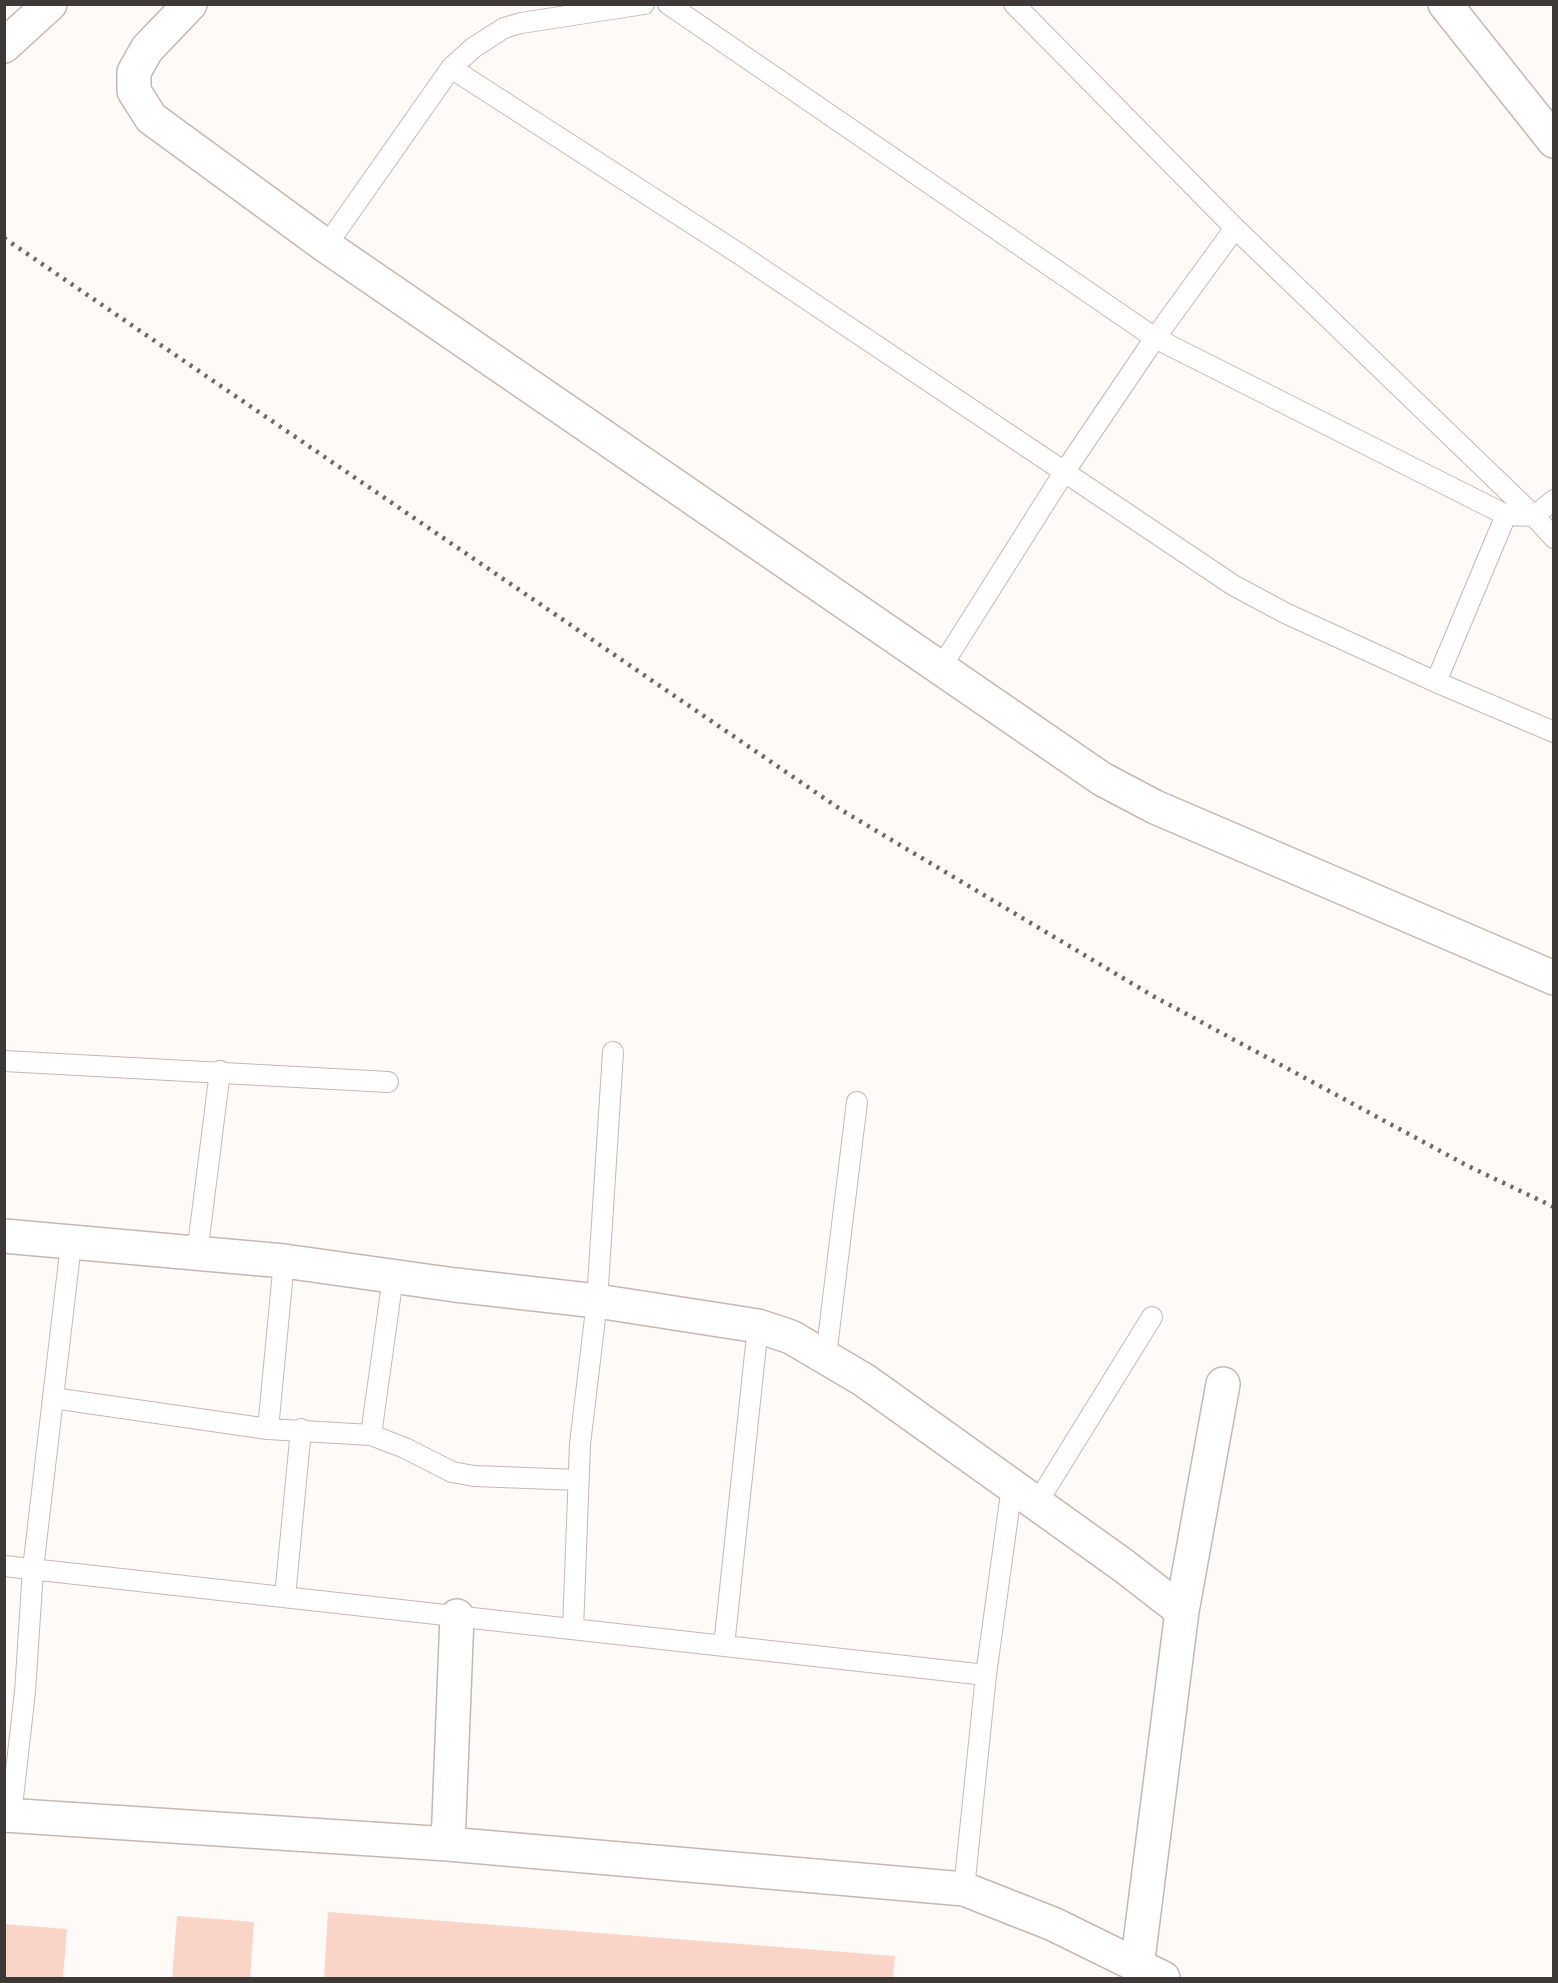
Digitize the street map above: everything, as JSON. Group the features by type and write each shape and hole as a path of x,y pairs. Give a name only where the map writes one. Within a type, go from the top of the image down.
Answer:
{"street":[{"path":"4,46 50,4"},
{"path":"190,4 147,49 134,72 134,91 151,118 326,246 1102,779 1155,807 1554,978"},
{"path":"1445,4 1554,141"},
{"path":"4,1236 70,1244 284,1261 597,1301 758,1326 791,1337 864,1380 1182,1611"},
{"path":"8,1815 448,1844 964,1889 1053,1924 1150,1973 1182,1611 1223,1384"},
{"path":"448,1844 457,1616"}],"lane":[{"path":"326,246 451,68 473,48 504,28 521,23 644,4"},
{"path":"668,4 1155,338 1506,515 1534,516 1554,500"},
{"path":"1014,4 1234,228 1534,516 1554,538"},
{"path":"451,68 738,253 1063,474 1233,585 1285,613 1436,682 1554,732"},
{"path":"940,669 1063,474 1155,338 1234,228"},
{"path":"1436,682 1506,515"},
{"path":"573,1629 580,1444 597,1301 613,1052"},
{"path":"4,1061 220,1071 388,1082"},
{"path":"197,1254 220,1071"},
{"path":"826,1356 857,1102"},
{"path":"8,1815 25,1692 33,1569 70,1244"},
{"path":"268,1429 284,1261"},
{"path":"370,1435 393,1276"},
{"path":"964,1889 986,1675 1025,1495 1152,1317"},
{"path":"724,1646 758,1326"},
{"path":"53,1398 268,1429 301,1429 370,1435 405,1448 452,1472 474,1476 579,1480"},
{"path":"285,1597 301,1429"},
{"path":"4,1566 986,1675"}],"shaded area":[{"path":"328,1912 895,1956 893,1978 324,1978"},
{"path":"177,1916 254,1922 250,1978 172,1978"},
{"path":"4,1924 67,1929 63,1978 5,1978"}],"railway":[{"path":"4,238 843,811 1153,996 1468,1166 1554,1207"}]}
